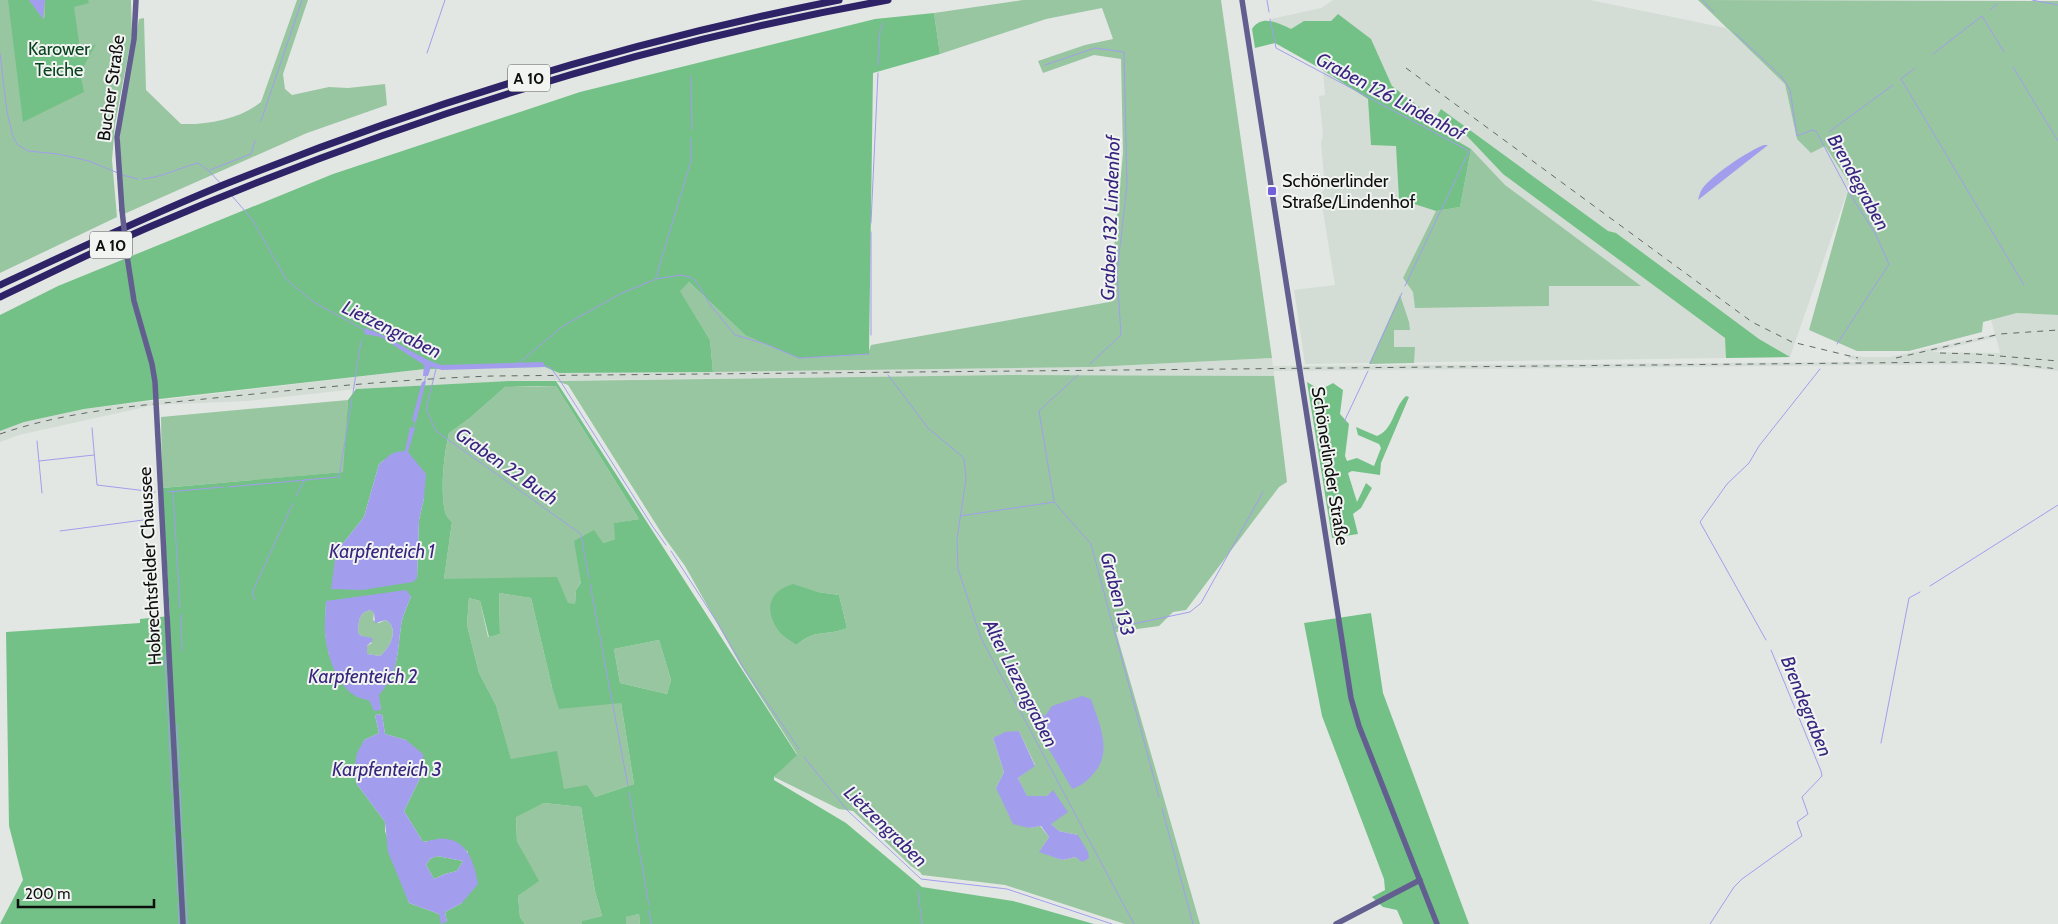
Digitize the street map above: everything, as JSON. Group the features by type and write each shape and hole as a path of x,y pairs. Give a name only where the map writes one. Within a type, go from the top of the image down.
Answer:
{"highway":[{"name":"A 10","path":"0,285 151,215 228,183 369,130 483,91 707,28 839,0"},
{"name":"A 10","path":"0,297 152,226 224,196 361,144 500,95 689,43 819,13 888,0"}],"main road":[{"name":"Bucher Straße","path":"122,210 117,144 119,118 134,39 136,0"},
{"name":"Schönerlinder Straße","path":"1242,0 1351,698 1359,726 1437,924"},
{"name":"Hobrechtsfelder Chaussee","path":"122,210 134,301 154,372 183,924"},
{"path":"1336,924 1420,880"}],"shaded area":[{"path":"1333,0 1590,0 1726,28 1785,84 1797,139 1825,146 1850,184 1790,357 1305,364 1294,290 1335,285 1320,193 1325,189 1321,143 1323,134 1319,96 1325,95 1323,70 1275,43 1271,19 1321,8"},
{"path":"2017,313 2058,315 2058,371 1982,364 1274,371 1274,376 1008,375 509,381 356,389 248,401 154,405 19,435 0,442 0,431 24,422 84,409 425,369 545,367 559,373 713,372 1093,367 1272,358 1273,366 1862,362 1848,358 1849,355 1890,357 1995,334 1991,320","holes":["1996,337 2000,353 1931,352"]}],"green space":[{"name":"Karower Teiche","path":"0,0 131,0 132,35 115,124 112,160 117,217 0,273"},
{"path":"8,0 29,0 43,19 45,17 45,0 88,0 89,3 74,7 79,42 73,59 96,44 80,73 84,92 23,122"},
{"path":"297,0 308,0 283,74 285,89 292,95 329,87 348,88 385,84 387,105 307,133 124,214 119,155 121,121 139,19 144,18 146,90 181,124 213,122 234,117 261,102"},
{"path":"1023,0 1221,0 1272,358 1093,367 713,372 710,340 679,290 689,282 745,335 868,354 871,345 1109,302 1123,153 1121,59 1094,55 1043,73 1038,61 1085,45 1113,39 1102,8 1046,19 940,54 934,13"},
{"path":"1698,0 2058,1 2058,315 2017,313 1983,322 1982,332 1909,351 1857,351 1809,330 1850,184 1825,146 1811,153 1797,139 1785,84"},
{"path":"934,13 940,54 873,73 869,354 799,358 745,335 689,282 680,291 710,340 713,372 559,373 545,367 425,369 84,409 24,422 0,431 0,315 58,286 333,174 580,92 875,19"},
{"path":"1338,14 1371,39 1392,86 1435,119 1441,109 1608,231 1616,233 1759,339 1790,357 1726,358 1725,338 1503,174 1466,135 1435,121 1433,127 1471,149 1460,207 1436,211 1399,199 1396,146 1371,145 1368,99 1323,70 1275,43 1255,48 1252,29 1260,22 1270,21 1291,29 1304,21 1331,21"},
{"path":"1471,149 1505,185 1641,286 1549,286 1549,306 1415,308 1413,292 1403,278 1436,211 1460,207"},
{"path":"1400,295 1410,330 1394,330 1394,347 1415,347 1414,363 1369,364"},
{"path":"1008,375 1274,376 1287,482 1279,487 1186,610 1173,612 1159,626 1116,632 1200,924 1125,924 1005,885 922,875 853,811 839,809 774,777 797,754 740,664 685,566 664,537 568,385 556,381","holes":["793,585 818,592 839,595 847,628 809,636 797,645","1019,731 1035,765 1018,778 1027,797 1047,796 1053,791 1051,824 1059,831 1078,835 1076,857 1062,860 1040,851 1049,837 1040,826 1029,828 996,788 1004,772 993,738"]},
{"path":"509,381 556,381 797,755 774,777 774,780 846,823 922,887 1013,901 1094,924 640,924 639,914 626,917 626,924 582,924 582,921 602,916 595,891 581,807 544,803 516,817 517,841 539,881 518,896 520,917 525,924 0,924 23,880 9,826 6,632 140,623 140,619 170,616 162,488 343,472 348,400 356,389","holes":["556,386 639,519 614,523 615,539 603,543 594,530 574,541 581,582 576,590 575,604 568,603 557,577 444,579 452,522 445,513 443,494 444,461 449,433 470,418 505,387","384,460 424,498 419,520 417,578 336,552 364,517 379,464","499,593 531,598 559,709 621,703 634,784 595,797 587,785 564,789 557,751 511,759 496,705 479,673 467,625 469,598 480,601 489,637 500,634","411,596 402,622 396,662 390,678 378,695 381,710 369,700 329,655 325,633 326,602 363,597","659,640 671,680 667,694 620,683 614,649","382,714 385,734 406,740 424,770 404,811 423,842 437,840 452,841 468,852 462,903 445,912 447,922 439,914 409,903 385,831 385,822 356,783 364,740 379,733 375,715"]},
{"path":"1307,382 1320,390 1333,383 1343,390 1340,414 1349,424 1345,456 1347,461 1357,458 1374,466 1381,448 1379,444 1358,435 1356,427 1377,436 1383,433 1398,406 1406,396 1409,397 1381,463 1380,475 1352,471 1348,473 1357,502 1366,483 1372,488 1361,508 1353,514 1358,534 1332,538"},
{"path":"556,386 639,519 615,523 615,539 603,543 576,590 575,605 444,579 452,522 445,513 443,494 444,462 449,433 470,418 505,387"},
{"path":"348,400 344,472 162,488 161,417"},
{"path":"793,584 818,592 839,595 847,628 809,636 797,645 784,636 778,630 771,615 771,602 779,591"},
{"path":"499,593 531,598 552,687 621,703 634,784 595,797 564,789 511,760 496,705 479,673 467,625 469,598 480,601 488,637 500,634"},
{"path":"370,610 374,613 373,620 379,623 386,620 392,628 393,633 390,643 380,656 367,654 367,646 372,643 358,633 361,616"},
{"path":"1371,613 1383,693 1469,924 1403,924 1397,910 1383,907 1372,897 1385,890 1384,879 1322,716 1304,623"},
{"path":"659,640 671,680 667,694 620,683 614,649"},
{"path":"544,803 581,807 595,891 602,916 583,921 582,924 525,924 520,917 518,896 538,881 517,841 516,816"},
{"path":"437,856 463,861 457,871 434,879 426,865 430,859"},
{"path":"639,914 640,924 626,924 625,917"}],"water":[{"path":"29,0 45,0 43,19"},
{"path":"1764,145 1768,145 1698,200 1702,189 1714,177 1740,158"},
{"path":"365,328 385,336 422,357 441,365 543,362 545,367 442,370 431,367 428,376 423,376 424,365 381,337 364,334"},
{"path":"426,381 416,422 412,420 422,382"},
{"name":"Karpfenteich 1","path":"410,427 415,428 408,452 426,474 424,498 419,520 417,578 413,582 362,590 331,589 336,552 364,517 379,464 393,453 405,451"},
{"name":"Karpfenteich 2","path":"406,590 411,596 402,622 394,670 386,687 379,695 381,710 374,711 369,700 359,698 350,692 337,675 326,643 326,601","holes":["370,610 374,613 375,623 386,620 390,624 393,633 390,643 380,656 367,654 367,646 373,640 358,633 359,622 363,613"]},
{"path":"1082,696 1091,699 1098,718 1104,747 1100,765 1087,781 1072,789 1039,732 1032,714 1037,711 1045,716 1052,706"},
{"name":"Karpfenteich 3","path":"382,714 385,734 406,740 423,754 424,770 404,811 423,842 441,838 455,841 466,850 473,863 478,884 462,903 445,912 447,922 441,924 439,914 409,903 388,852 385,822 356,783 354,770 357,753 364,740 379,733 375,715","holes":["437,856 463,861 457,871 434,879 426,865 430,859"]},
{"path":"1019,731 1035,766 1018,778 1027,796 1047,796 1053,790 1068,812 1051,824 1059,831 1078,835 1088,852 1089,858 1082,862 1076,857 1062,860 1039,852 1049,837 1041,826 1029,828 1013,824 996,788 1004,772 993,738 1005,732"}],"waterway":[{"path":"261,121 302,0"},
{"path":"427,53 445,0"},
{"name":"Graben 126 Lindenhof","path":"1267,0 1269,12"},
{"path":"1702,0 1714,12"},
{"path":"2032,0 2058,5"},
{"path":"1990,10 1997,4"},
{"path":"1933,54 1982,16 2004,52"},
{"name":"Graben 126 Lindenhof","path":"1270,19 1276,48 1469,151 1405,286"},
{"name":"Graben 126 Lindenhof","path":"878,65 880,30 883,23"},
{"name":"Brendegraben","path":"1735,33 1782,77 1790,90 1797,136 1812,130 1816,131 1848,191 1875,233 1889,264 1837,344"},
{"name":"Graben 132 Lindenhof","path":"1045,65 1095,48 1124,52 1127,185 1117,273 1121,335 1090,364"},
{"name":"Lietzengraben","path":"0,53 7,112 13,137 18,145 28,151 58,154 89,161 118,173"},
{"path":"2013,67 2058,141"},
{"path":"1915,68 1901,79 2024,285"},
{"path":"871,223 878,73"},
{"name":"Alter Liezengraben","path":"691,76 692,130"},
{"path":"1829,132 1893,85"},
{"name":"Alter Liezengraben","path":"656,277 691,161 691,138"},
{"path":"210,170 251,154 255,141"},
{"name":"Lietzengraben","path":"143,179 198,163 209,171 221,184"},
{"name":"Lietzengraben","path":"122,175 138,179"},
{"name":"Lietzengraben","path":"232,196 252,219 286,279 312,301 366,331"},
{"path":"871,232 871,335"},
{"name":"Alter Liezengraben","path":"519,363 563,326 622,293 656,279 681,275 696,281 711,306 735,335 766,344 799,358 869,354"},
{"name":"Graben 126 Lindenhof","path":"1370,363 1402,293"},
{"path":"353,393 361,341"},
{"name":"Lietzengraben","path":"543,365 551,368 559,379 666,545"},
{"name":"Graben 22 Buch","path":"436,369 426,409 436,431 581,534 589,579"},
{"name":"Brendegraben","path":"1766,640 1700,522 1727,484 1749,463 1759,446 1820,369"},
{"name":"Graben 126 Lindenhof","path":"1344,422 1368,371"},
{"path":"424,383 426,375"},
{"name":"Alter Liezengraben","path":"888,375 928,428 964,458 966,479 957,539 958,569 981,638 1134,924"},
{"name":"Graben 132 Lindenhof","path":"1054,501 1039,411 1078,375"},
{"path":"228,487 339,477 352,398"},
{"path":"413,429 415,421"},
{"path":"92,428 97,485 155,492"},
{"path":"37,441 42,493"},
{"path":"39,461 94,455"},
{"path":"296,496 305,479"},
{"path":"168,492 223,487"},
{"path":"173,491 180,608"},
{"path":"60,531 151,519 153,492"},
{"path":"1114,628 1190,612 1201,603 1263,492"},
{"name":"Graben 133","path":"960,516 1054,502 1091,544 1159,797"},
{"path":"255,600 252,593 293,503"},
{"path":"1930,586 2058,505"},
{"name":"Lietzengraben","path":"671,551 717,622 746,672 799,749"},
{"name":"Graben 22 Buch","path":"590,584 628,786"},
{"path":"1881,743 1909,598 1920,592"},
{"path":"181,614 182,651"},
{"name":"Brendegraben","path":"1710,924 1734,887 1742,879 1802,836 1797,822 1808,814 1802,797 1822,776 1771,650"},
{"path":"165,655 172,794"},
{"path":"177,725 180,782"},
{"name":"Lietzengraben","path":"804,757 848,811 921,879 1007,889 1112,924"},
{"path":"180,788 182,832"},
{"name":"Graben 22 Buch","path":"629,792 649,905"},
{"path":"173,799 174,827"},
{"name":"Graben 133","path":"1162,808 1193,924"},
{"path":"174,832 178,896"},
{"path":"183,838 187,924"},
{"path":"918,891 922,924"},
{"path":"178,903 179,924"},
{"name":"Graben 22 Buch","path":"649,910 651,924"}],"railway":[{"path":"1406,68 1752,322 1792,342 1858,358"},
{"path":"1896,358 2000,334 2058,330"},
{"path":"1940,353 2058,361"},
{"path":"0,434 55,419 111,409 358,384 493,376 1965,362 2014,364 2058,369"}],"place":[{"name":"Schönerlinder Straße/Lindenhof","path":"1272,191"}]}
